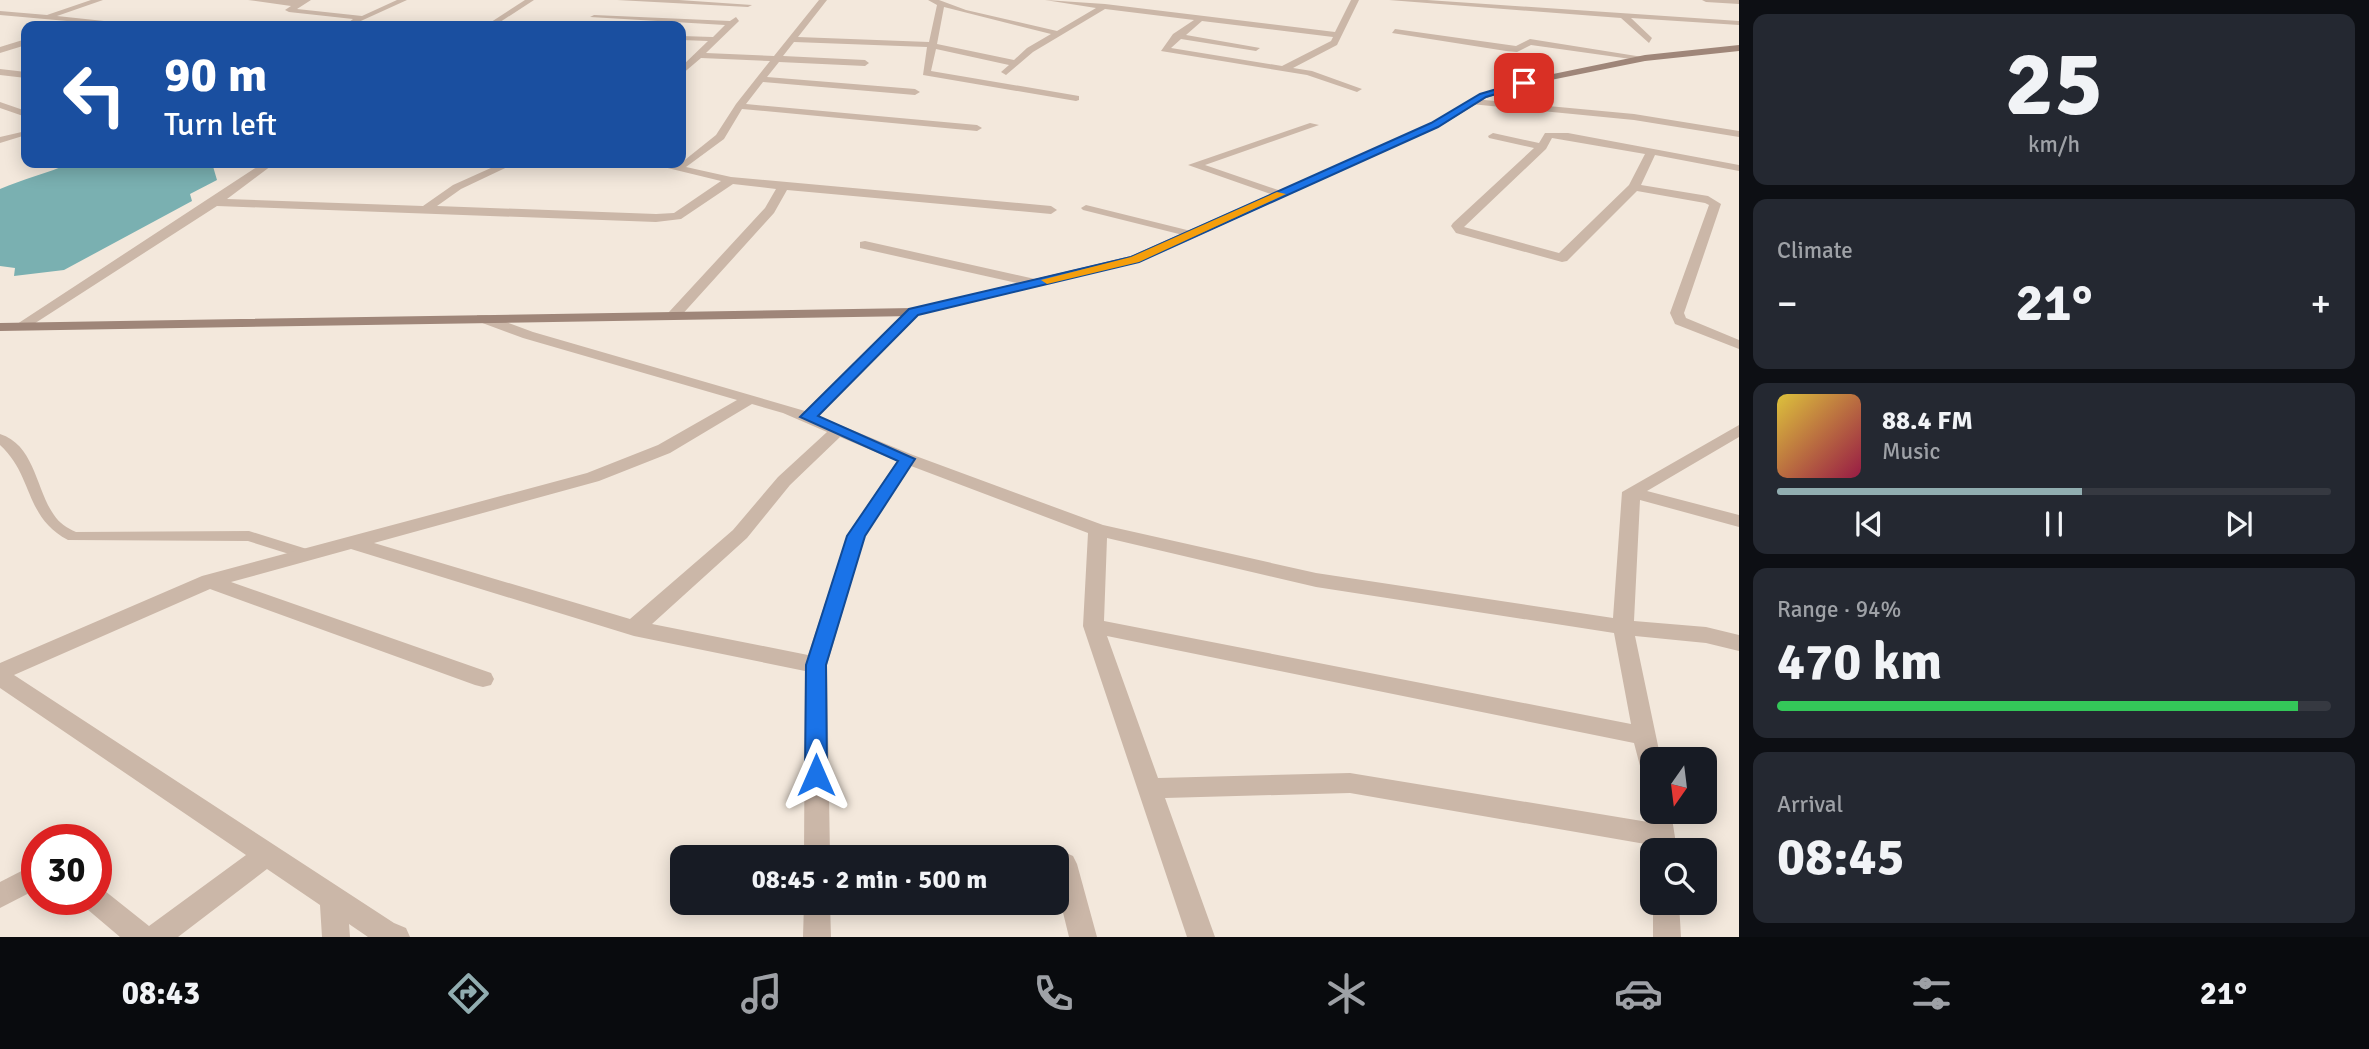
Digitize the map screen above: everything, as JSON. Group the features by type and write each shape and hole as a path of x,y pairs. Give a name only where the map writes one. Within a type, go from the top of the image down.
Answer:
{"street":[{"path":"44,18 99,0"},
{"path":"252,0 303,2"},
{"path":"355,21 403,0"},
{"path":"497,21 530,0"},
{"path":"662,21 591,19 619,0 751,3"},
{"path":"686,162 713,144 739,106 823,0"},
{"path":"931,0 1057,33"},
{"path":"1049,0 1339,35"},
{"path":"1285,68 1329,47 1339,35 1355,0"},
{"path":"1393,0 1462,3 1541,12 1739,23"},
{"path":"1529,0 1541,12"},
{"path":"1596,0 1606,16"},
{"path":"1706,0 1739,2"},
{"path":"303,2 289,10 362,18"},
{"path":"686,65 751,3"},
{"path":"942,5 926,73 1076,98"},
{"path":"993,84 1014,63 1057,33 1105,6"},
{"path":"0,13 81,21"},
{"path":"1202,17 1176,36 1164,49 1285,68 1326,77 1357,89"},
{"path":"1625,17 1649,40"},
{"path":"686,22 732,23"},
{"path":"1395,31 1506,48 1517,49 1526,42 1535,42 1645,58"},
{"path":"1176,36 1256,48"},
{"path":"686,38 713,39"},
{"path":"792,39 931,44 1014,63"},
{"path":"0,44 16,46"},
{"path":"0,50 21,45"},
{"path":"0,327 914,312 1135,259 1434,125 1483,96 1524,83 1645,58 1735,50"},
{"path":"696,55 865,63"},
{"path":"0,72 21,74"},
{"path":"760,79 915,92"},
{"path":"1474,102 1634,117 1739,134"},
{"path":"0,105 21,112"},
{"path":"739,106 977,128"},
{"path":"1280,194 1194,165 1314,125"},
{"path":"1652,150 1634,187 1562,258 1458,229 1457,225 1542,147 1549,135 1652,150 1739,168"},
{"path":"1493,136 1542,147"},
{"path":"21,326 215,202 263,168"},
{"path":"412,208 500,168"},
{"path":"677,168 732,180 783,186 1051,211"},
{"path":"215,202 677,216 732,180"},
{"path":"674,316 770,210 783,186"},
{"path":"426,209 457,187"},
{"path":"1634,187 1700,198 1715,204 1677,313 1680,321 1694,329 1739,345"},
{"path":"865,245 1035,283"},
{"path":"808,417 914,312"},
{"path":"482,318 528,335 808,417 907,459 1098,530 1317,580 1623,627 1706,635 1739,643"},
{"path":"0,674 209,581 593,477 664,449 750,399"},
{"path":"1631,492 1739,430"},
{"path":"635,628 740,534 784,481 838,431"},
{"path":"817,845 816,665 856,536 907,459"},
{"path":"1631,492 1739,521"},
{"path":"1631,492 1623,627 1647,747"},
{"path":"1098,530 1093,626 1201,937"},
{"path":"352,542 635,628 816,665"},
{"path":"209,581 483,679"},
{"path":"1093,626 1645,736"},
{"path":"0,674 266,855 385,933 396,937"},
{"path":"1148,788 1350,783 1662,833"},
{"path":"156,937 266,855"},
{"path":"1069,883 1083,937"},
{"path":"0,896 21,884"},
{"path":"333,898 336,937"},
{"path":"112,913 141,937"},
{"path":"817,915 817,937"},
{"path":"1666,915 1667,937"}],"lane":[{"path":"0,140 21,134"},
{"path":"1086,208 1191,234"},
{"path":"0,438 20,458 47,521 58,531 73,537 249,536 305,554"}],"water":[{"path":"57,168 213,168 217,180 190,194 192,201 64,270 14,276 15,268 0,266 0,189"}],"slow traffic":[{"path":"1047,280 1135,259 1281,194"}],"route":[{"path":"816,775 816,665 856,536 907,459 808,417 914,312 1135,259 1434,125 1483,96 1524,83"}]}
